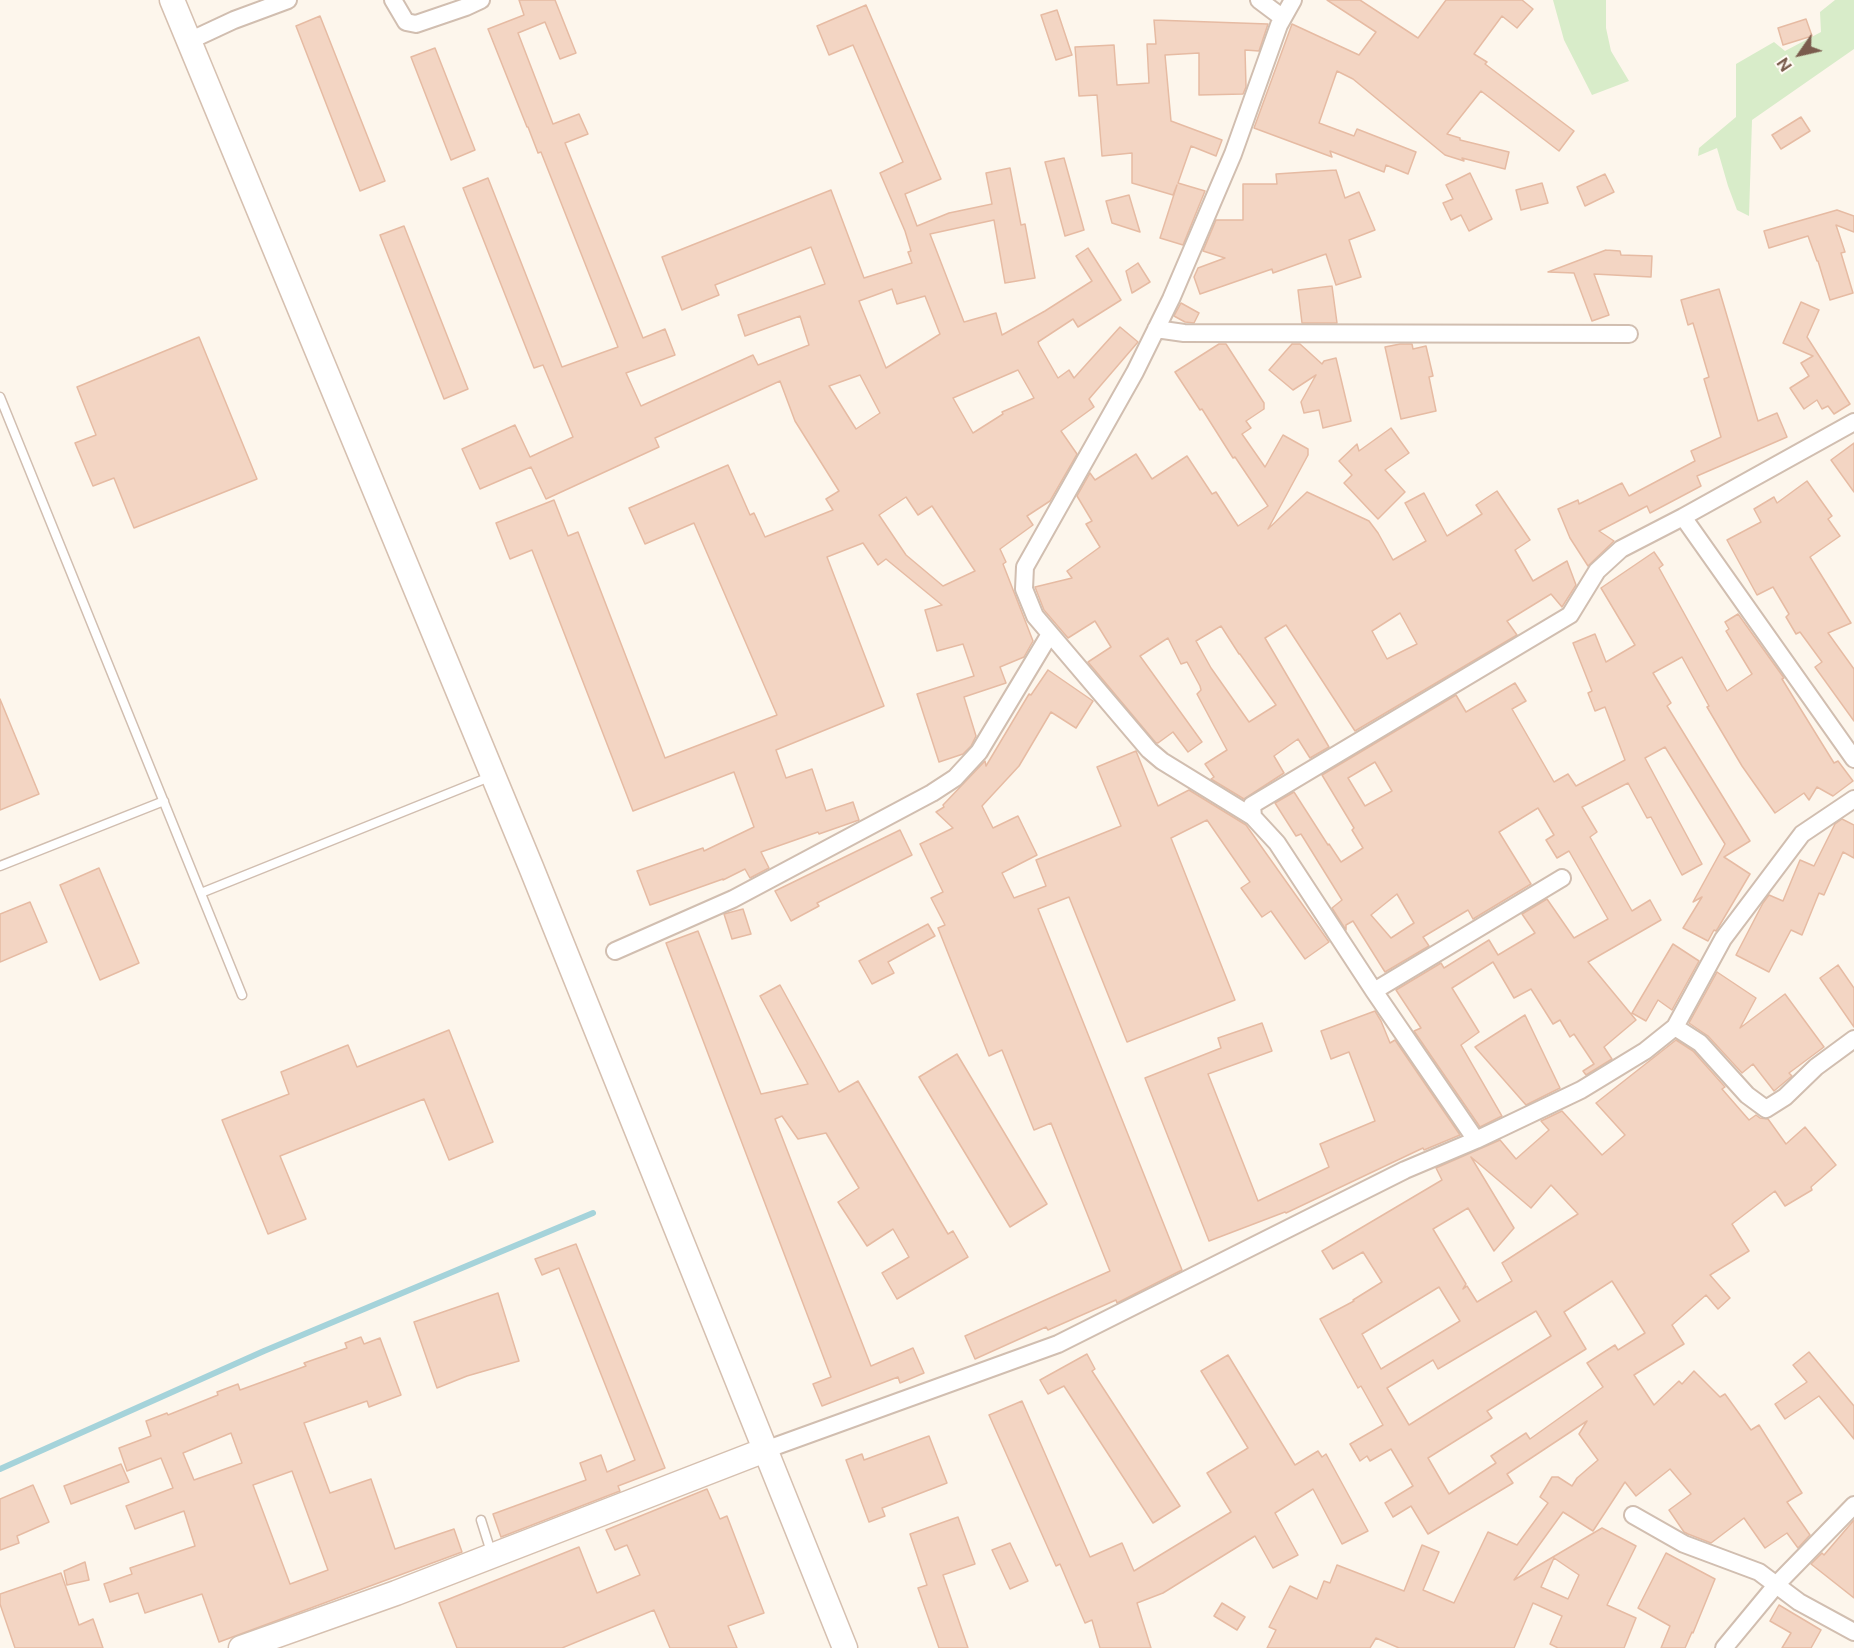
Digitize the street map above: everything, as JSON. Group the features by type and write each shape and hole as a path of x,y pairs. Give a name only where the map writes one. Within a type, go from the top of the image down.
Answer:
{"main road":[{"path":"172,0 531,867 845,1648"},
{"path":"241,1648 396,1593 765,1450"}],"street":[{"path":"189,41 234,20 288,0"},
{"path":"393,0 406,22 416,24 481,0"},
{"path":"1259,0 1283,18"},
{"path":"1293,0 1283,18 1233,154 1171,299 1135,372 1025,567 1024,589 1035,616 1149,750 1162,761 1253,817 1277,843 1476,1140"},
{"path":"1156,329 1184,333 1629,334"},
{"path":"1253,817 1252,805 1570,615 1597,570 1621,549 1854,422"},
{"path":"1683,517 1854,759"},
{"path":"615,951 733,899 932,793 955,778 979,752 1050,634"},
{"path":"765,1450 1058,1344 1405,1170 1476,1140 1581,1090 1645,1051 1675,1027 1723,939 1802,834 1854,799"},
{"path":"1374,991 1562,878"},
{"path":"1675,1027 1700,1043 1747,1095 1766,1109 1785,1097 1816,1067 1854,1039"},
{"path":"1724,1648 1777,1584 1854,1505"},
{"path":"1633,1515 1684,1544 1759,1572 1799,1602 1854,1632"}],"lane":[{"path":"0,397 242,995"},
{"path":"201,893 493,776"},
{"path":"0,866 164,801"},
{"path":"480,1520 493,1556"}],"green space":[{"path":"1553,0 1606,0 1606,28 1611,51 1629,81 1592,95 1564,40"},
{"path":"1835,0 1854,0 1854,49 1752,120 1749,216 1737,210 1717,148 1698,156 1699,148 1736,117 1736,64 1774,42 1785,51 1821,32 1820,12"}],"building":[{"path":"519,0 555,0 576,53 560,59 545,22 518,33 553,124 579,114 588,134 565,143 643,338 665,329 675,355 626,373 641,406 753,355 758,365 809,345 800,316 745,336 738,315 825,284 811,247 715,285 719,295 682,310 662,257 831,190 864,278 912,263 905,231 880,173 903,162 853,45 829,55 817,26 866,5 941,179 905,194 917,226 949,213 992,204 986,173 1010,168 1021,225 1025,224 1035,278 1005,283 994,220 930,234 964,322 996,313 1002,335 1045,311 1092,281 1076,256 1088,248 1121,300 1078,327 1073,319 1038,342 1039,345 1058,378 1069,370 1074,378 1120,327 1138,342 1089,399 1094,407 1061,431 1077,454 1050,501 1027,516 1033,525 1000,549 1006,562 1003,564 1033,641 1024,657 1000,667 1006,683 964,697 976,736 971,746 963,754 939,762 917,694 974,676 963,644 937,651 925,610 942,605 886,559 878,565 863,543 827,557 884,706 776,750 786,778 812,769 826,811 853,802 859,820 761,852 769,868 750,878 745,869 723,880 650,905 637,871 703,848 704,851 754,827 734,772 633,811 532,550 510,559 496,523 554,500 568,536 578,532 665,758 777,715 694,523 645,544 629,508 728,465 750,515 754,513 765,537 833,510 826,499 839,491 795,421 780,381 655,438 659,447 546,499 531,467 480,489 462,449 515,425 530,457 573,437 543,365 534,368 463,188 488,178 562,367 618,347 541,152 538,153 488,29 524,15","holes":["892,289 897,304 925,296 940,334 886,368 859,301","1018,370 1034,398 1002,412 1003,414 973,433 953,398","860,375 880,413 856,429 829,386","906,497 918,515 932,506 975,571 943,586 906,555 879,515"]},
{"path":"1327,0 1360,0 1418,38 1446,0 1522,0 1533,9 1517,28 1502,16 1474,54 1574,131 1559,151 1481,91 1447,134 1460,138 1460,140 1509,152 1505,169 1462,158 1464,161 1445,155 1353,79 1337,71 1319,123 1354,136 1357,129 1416,152 1408,174 1386,165 1384,172 1330,151 1332,157 1254,128 1292,24 1359,55 1376,32"},
{"path":"1057,10 1072,55 1056,60 1041,15"},
{"path":"320,16 385,181 360,191 296,26"},
{"path":"1806,19 1812,36 1783,45 1778,28"},
{"path":"1154,20 1268,24 1259,51 1245,50 1246,87 1243,94 1199,95 1199,53 1165,55 1171,121 1222,140 1216,156 1191,146 1178,183 1205,191 1183,245 1160,238 1177,185 1173,195 1132,183 1132,153 1102,156 1097,95 1079,96 1075,47 1114,45 1117,85 1149,83 1147,44 1156,44"},
{"path":"435,48 475,150 451,160 411,57"},
{"path":"1801,117 1810,131 1781,149 1772,135"},
{"path":"1064,158 1084,230 1065,236 1045,162"},
{"path":"1336,170 1345,198 1359,192 1375,230 1349,240 1361,277 1336,285 1326,254 1273,273 1272,269 1200,294 1194,277 1198,268 1225,258 1203,251 1216,220 1243,220 1243,184 1277,184 1276,174"},
{"path":"1470,173 1492,219 1469,231 1461,215 1451,220 1443,203 1453,199 1446,185"},
{"path":"1605,174 1614,192 1585,206 1577,187"},
{"path":"1542,183 1548,203 1521,210 1516,190"},
{"path":"1129,195 1140,232 1112,223 1106,201"},
{"path":"1837,210 1854,216 1854,232 1836,225 1845,252 1841,253 1853,293 1830,300 1808,236 1769,248 1764,231"},
{"path":"404,226 468,389 444,399 380,235"},
{"path":"1606,250 1620,251 1621,255 1652,256 1651,277 1594,274 1609,315 1592,321 1574,273 1548,272"},
{"path":"1138,263 1150,282 1132,293 1126,271"},
{"path":"1332,286 1337,323 1302,323 1298,290"},
{"path":"1719,289 1758,421 1777,413 1787,437 1697,476 1701,486 1650,513 1647,506 1599,531 1614,541 1588,566 1570,538 1558,509 1578,500 1579,504 1622,483 1629,496 1695,461 1691,451 1721,437 1704,379 1709,377 1693,323 1688,325 1681,300"},
{"path":"1801,302 1819,310 1807,337 1850,404 1834,414 1828,406 1822,409 1817,400 1804,409 1790,388 1809,376 1801,363 1813,356 1783,343"},
{"path":"1181,303 1199,313 1194,323 1185,322 1174,316"},
{"path":"199,337 257,479 134,528 114,478 93,486 75,443 96,435 77,387"},
{"path":"1219,344 1226,344 1264,403 1264,409 1246,421 1251,428 1242,434 1265,467 1283,435 1308,449 1308,455 1268,529 1307,492 1369,521 1393,560 1426,541 1405,503 1424,493 1447,536 1482,514 1476,505 1497,491 1530,540 1515,550 1533,581 1567,561 1576,585 1562,607 1551,594 1507,621 1517,635 1355,731 1286,625 1265,638 1329,747 1310,758 1298,739 1274,756 1284,773 1244,799 1211,779 1214,777 1205,764 1227,750 1197,694 1201,690 1200,686 1187,662 1181,664 1168,638 1140,656 1202,742 1188,752 1173,732 1156,743 1088,662 1111,647 1095,621 1068,638 1044,610 1035,587 1072,578 1067,571 1100,547 1086,524 1092,521 1077,496 1090,473 1095,480 1136,454 1152,479 1187,456 1212,494 1216,492 1238,526 1268,506 1175,372","holes":["1400,613 1417,644 1387,659 1372,631","1221,626 1276,705 1249,722 1211,668 1196,641"]},
{"path":"1292,344 1300,344 1322,364 1324,361 1336,358 1351,421 1323,428 1319,410 1304,413 1301,402 1316,375 1293,390 1269,370"},
{"path":"1412,344 1413,349 1426,346 1433,376 1429,377 1436,411 1401,419 1385,347"},
{"path":"1391,428 1409,453 1385,470 1405,492 1378,519 1344,483 1352,475 1339,461 1357,444 1359,451"},
{"path":"1854,443 1854,492 1831,460"},
{"path":"1807,481 1832,516 1828,519 1840,536 1810,557 1851,623 1828,633 1854,669 1854,721 1815,667 1822,662 1800,632 1796,634 1786,617 1789,614 1773,587 1757,595 1727,540 1761,522 1754,509 1774,497 1777,503"},
{"path":"1654,552 1663,565 1659,568 1727,691 1752,674 1726,631 1729,629 1725,622 1738,614 1784,678 1782,679 1834,763 1838,761 1853,781 1833,796 1817,787 1809,800 1804,793 1775,813 1742,766 1707,707 1709,706 1682,657 1653,673 1671,703 1667,706 1750,841 1724,857 1750,874 1708,941 1683,928 1702,897 1693,902 1725,844 1665,747 1645,758 1702,864 1682,875 1651,817 1647,818 1628,783 1582,807 1597,832 1590,837 1632,911 1650,900 1661,920 1588,962 1636,1020 1604,1047 1612,1059 1586,1075 1583,1071 1594,1064 1574,1034 1570,1037 1560,1020 1553,1024 1531,989 1514,998 1493,962 1452,988 1479,1032 1461,1045 1502,1116 1480,1127 1414,1031 1421,1028 1396,990 1441,963 1444,968 1489,940 1498,955 1535,933 1522,914 1547,899 1574,938 1608,919 1569,851 1557,858 1546,840 1554,835 1538,808 1499,832 1531,884 1473,919 1468,910 1423,937 1429,946 1385,972 1353,921 1346,925 1346,930 1332,908 1342,900 1301,834 1296,836 1275,803 1294,792 1341,862 1363,848 1352,830 1354,828 1322,775 1456,695 1466,712 1515,683 1526,701 1512,709 1554,782 1568,774 1576,786 1625,760 1605,707 1595,711 1588,693 1592,691 1573,643 1595,634 1606,662 1635,645 1601,588","holes":["1375,762 1392,791 1365,806 1348,778","1397,894 1414,923 1391,938 1371,915"]},
{"path":"1048,670 1093,701 1076,728 1051,712 1019,766 982,806 993,828 1018,816 1037,855 1002,873 1014,898 1046,886 1036,860 1121,826 1097,767 1136,751 1158,806 1189,790 1246,825 1329,942 1305,959 1271,911 1262,917 1241,888 1250,882 1207,820 1171,838 1235,1000 1127,1042 1069,897 1038,909 1182,1270 1117,1303 1116,1300 1048,1330 1046,1327 975,1359 965,1336 1110,1271 1051,1123 1034,1130 1002,1050 989,1056 938,928 945,925 931,898 943,892 920,844 953,828 936,812 944,807 943,805 985,761 986,766 1029,694 1031,695"},
{"path":"0,699 39,794 0,810"},
{"path":"1842,819 1854,825 1854,858 1843,852 1824,895 1819,893 1802,935 1791,930 1769,972 1736,955 1769,895 1783,901 1800,860 1814,866 1835,824"},
{"path":"900,830 912,855 817,903 819,906 791,921 775,891"},
{"path":"99,868 139,963 100,980 60,885"},
{"path":"30,902 47,942 0,962 0,914"},
{"path":"743,909 751,934 732,939 724,914"},
{"path":"928,924 935,936 888,962 894,973 872,984 859,961"},
{"path":"698,931 761,1094 808,1084 760,996 780,985 839,1092 858,1081 948,1234 953,1231 968,1257 897,1299 882,1273 909,1257 893,1229 867,1246 838,1202 859,1188 826,1133 798,1139 782,1116 775,1119 871,1366 913,1348 924,1373 900,1383 898,1377 822,1406 813,1384 831,1377 666,943"},
{"path":"1673,944 1699,961 1672,1010 1658,1000 1646,1021 1632,1013"},
{"path":"1838,965 1854,988 1854,1027 1820,978"},
{"path":"1717,972 1756,998 1740,1028 1785,994 1824,1047 1789,1073 1792,1076 1774,1091 1753,1064 1742,1073 1708,1036 1689,1023"},
{"path":"1375,1011 1390,1043 1395,1040 1460,1135 1424,1150 1423,1148 1286,1213 1209,1241 1145,1078 1221,1048 1218,1038 1262,1023 1272,1051 1208,1074 1258,1201 1329,1167 1320,1144 1375,1121 1349,1052 1331,1059 1321,1031"},
{"path":"1525,1015 1560,1088 1526,1105 1475,1047"},
{"path":"449,1030 493,1142 449,1160 424,1099 280,1156 306,1219 268,1234 222,1120 289,1094 281,1072 348,1045 357,1067"},
{"path":"1676,1040 1693,1051 1725,1087 1722,1089 1749,1120 1756,1115 1768,1119 1786,1144 1805,1127 1836,1165 1811,1187 1812,1190 1785,1206 1775,1191 1732,1224 1749,1251 1710,1275 1730,1298 1718,1309 1706,1295 1672,1325 1684,1344 1634,1375 1654,1405 1679,1381 1682,1384 1694,1371 1720,1397 1725,1394 1751,1430 1759,1425 1802,1493 1787,1502 1810,1535 1798,1548 1787,1533 1765,1548 1744,1518 1711,1543 1688,1534 1684,1532 1669,1510 1691,1494 1670,1469 1636,1496 1625,1482 1593,1531 1563,1512 1514,1580 1602,1528 1636,1546 1607,1605 1636,1618 1624,1648 1558,1648 1550,1644 1562,1616 1533,1603 1514,1648 1399,1648 1376,1638 1370,1648 1267,1648 1276,1630 1269,1627 1290,1586 1317,1599 1324,1581 1330,1583 1337,1565 1404,1591 1422,1545 1439,1552 1423,1590 1454,1603 1488,1532 1517,1545 1548,1503 1540,1497 1552,1477 1558,1477 1572,1486 1577,1478 1598,1460 1579,1434 1587,1421 1507,1474 1513,1483 1428,1534 1411,1506 1393,1517 1385,1503 1413,1486 1391,1449 1370,1461 1367,1456 1360,1461 1350,1444 1383,1425 1361,1386 1358,1388 1320,1319 1354,1301 1382,1282 1363,1252 1333,1269 1322,1251 1442,1180 1436,1168 1500,1140 1516,1159 1549,1130 1541,1121 1562,1111 1602,1155 1625,1135 1596,1103","holes":["1471,1157 1531,1208 1551,1185 1578,1214 1502,1263 1512,1281 1477,1302 1467,1286 1463,1289 1466,1284 1433,1229 1468,1208 1494,1251 1514,1228","1612,1281 1645,1333 1618,1350 1615,1345 1587,1363 1603,1387 1530,1439 1526,1433 1491,1456 1496,1463 1449,1494 1428,1458 1492,1418 1487,1411 1586,1349 1564,1312","1439,1287 1460,1321 1381,1369 1362,1334","1536,1311 1551,1336 1409,1425 1387,1388 1433,1360 1438,1369","1554,1558 1579,1575 1568,1599 1541,1587"]},
{"path":"957,1054 1047,1204 1010,1227 919,1077"},
{"path":"576,1244 665,1468 618,1486 620,1491 501,1537 493,1514 586,1480 580,1463 601,1455 607,1472 635,1460 559,1268 542,1275 535,1259"},
{"path":"498,1293 519,1361 467,1376 437,1388 414,1322"},
{"path":"361,1337 364,1344 380,1338 401,1395 369,1407 367,1401 304,1423 330,1493 371,1479 395,1549 454,1529 462,1552 219,1642 202,1594 145,1613 138,1593 110,1602 104,1584 132,1574 130,1568 195,1546 184,1511 135,1529 126,1506 173,1488 161,1458 127,1471 119,1448 151,1436 146,1421 167,1413 168,1415 218,1395 217,1392 238,1384 240,1390 306,1366 304,1363 347,1348 345,1343","holes":["231,1433 242,1463 194,1480 183,1453","292,1471 328,1570 290,1584 253,1485"]},
{"path":"1809,1352 1854,1406 1854,1439 1819,1396 1785,1419 1775,1404 1807,1382 1793,1365"},
{"path":"1087,1354 1095,1369 1092,1371 1180,1506 1153,1523 1064,1386 1048,1394 1040,1380"},
{"path":"1228,1355 1295,1465 1318,1451 1322,1457 1326,1454 1368,1531 1342,1544 1313,1489 1275,1513 1298,1555 1273,1568 1255,1536 1163,1593 1137,1603 1151,1648 1100,1648 1092,1620 1085,1623 1060,1564 1056,1566 989,1415 1022,1401 1090,1557 1122,1543 1134,1571 1231,1512 1207,1473 1248,1448 1201,1371"},
{"path":"929,1436 947,1483 882,1508 885,1516 869,1522 846,1460 862,1454 864,1460"},
{"path":"121,1464 129,1482 71,1504 64,1486"},
{"path":"33,1485 49,1522 17,1536 19,1543 0,1550 0,1499"},
{"path":"707,1489 720,1519 727,1516 764,1613 728,1626 737,1648 670,1648 654,1610 562,1648 457,1648 439,1603 579,1547 597,1593 640,1575 627,1545 615,1550 606,1530"},
{"path":"958,1517 975,1564 943,1575 968,1648 939,1648 918,1588 927,1585 910,1534"},
{"path":"1854,1520 1854,1598 1811,1564 1822,1553 1824,1555"},
{"path":"1010,1543 1028,1581 1010,1589 992,1550"},
{"path":"1666,1553 1715,1579 1685,1648 1661,1648 1670,1626 1638,1608"},
{"path":"85,1562 89,1580 67,1585 64,1571"},
{"path":"61,1573 79,1625 93,1619 103,1648 15,1648 0,1604 0,1594"},
{"path":"1222,1603 1245,1617 1237,1630 1214,1616"},
{"path":"1779,1605 1821,1630 1811,1648 1782,1648 1791,1633 1770,1621"}],"waterway":[{"path":"0,1469 264,1351 593,1213"}]}
